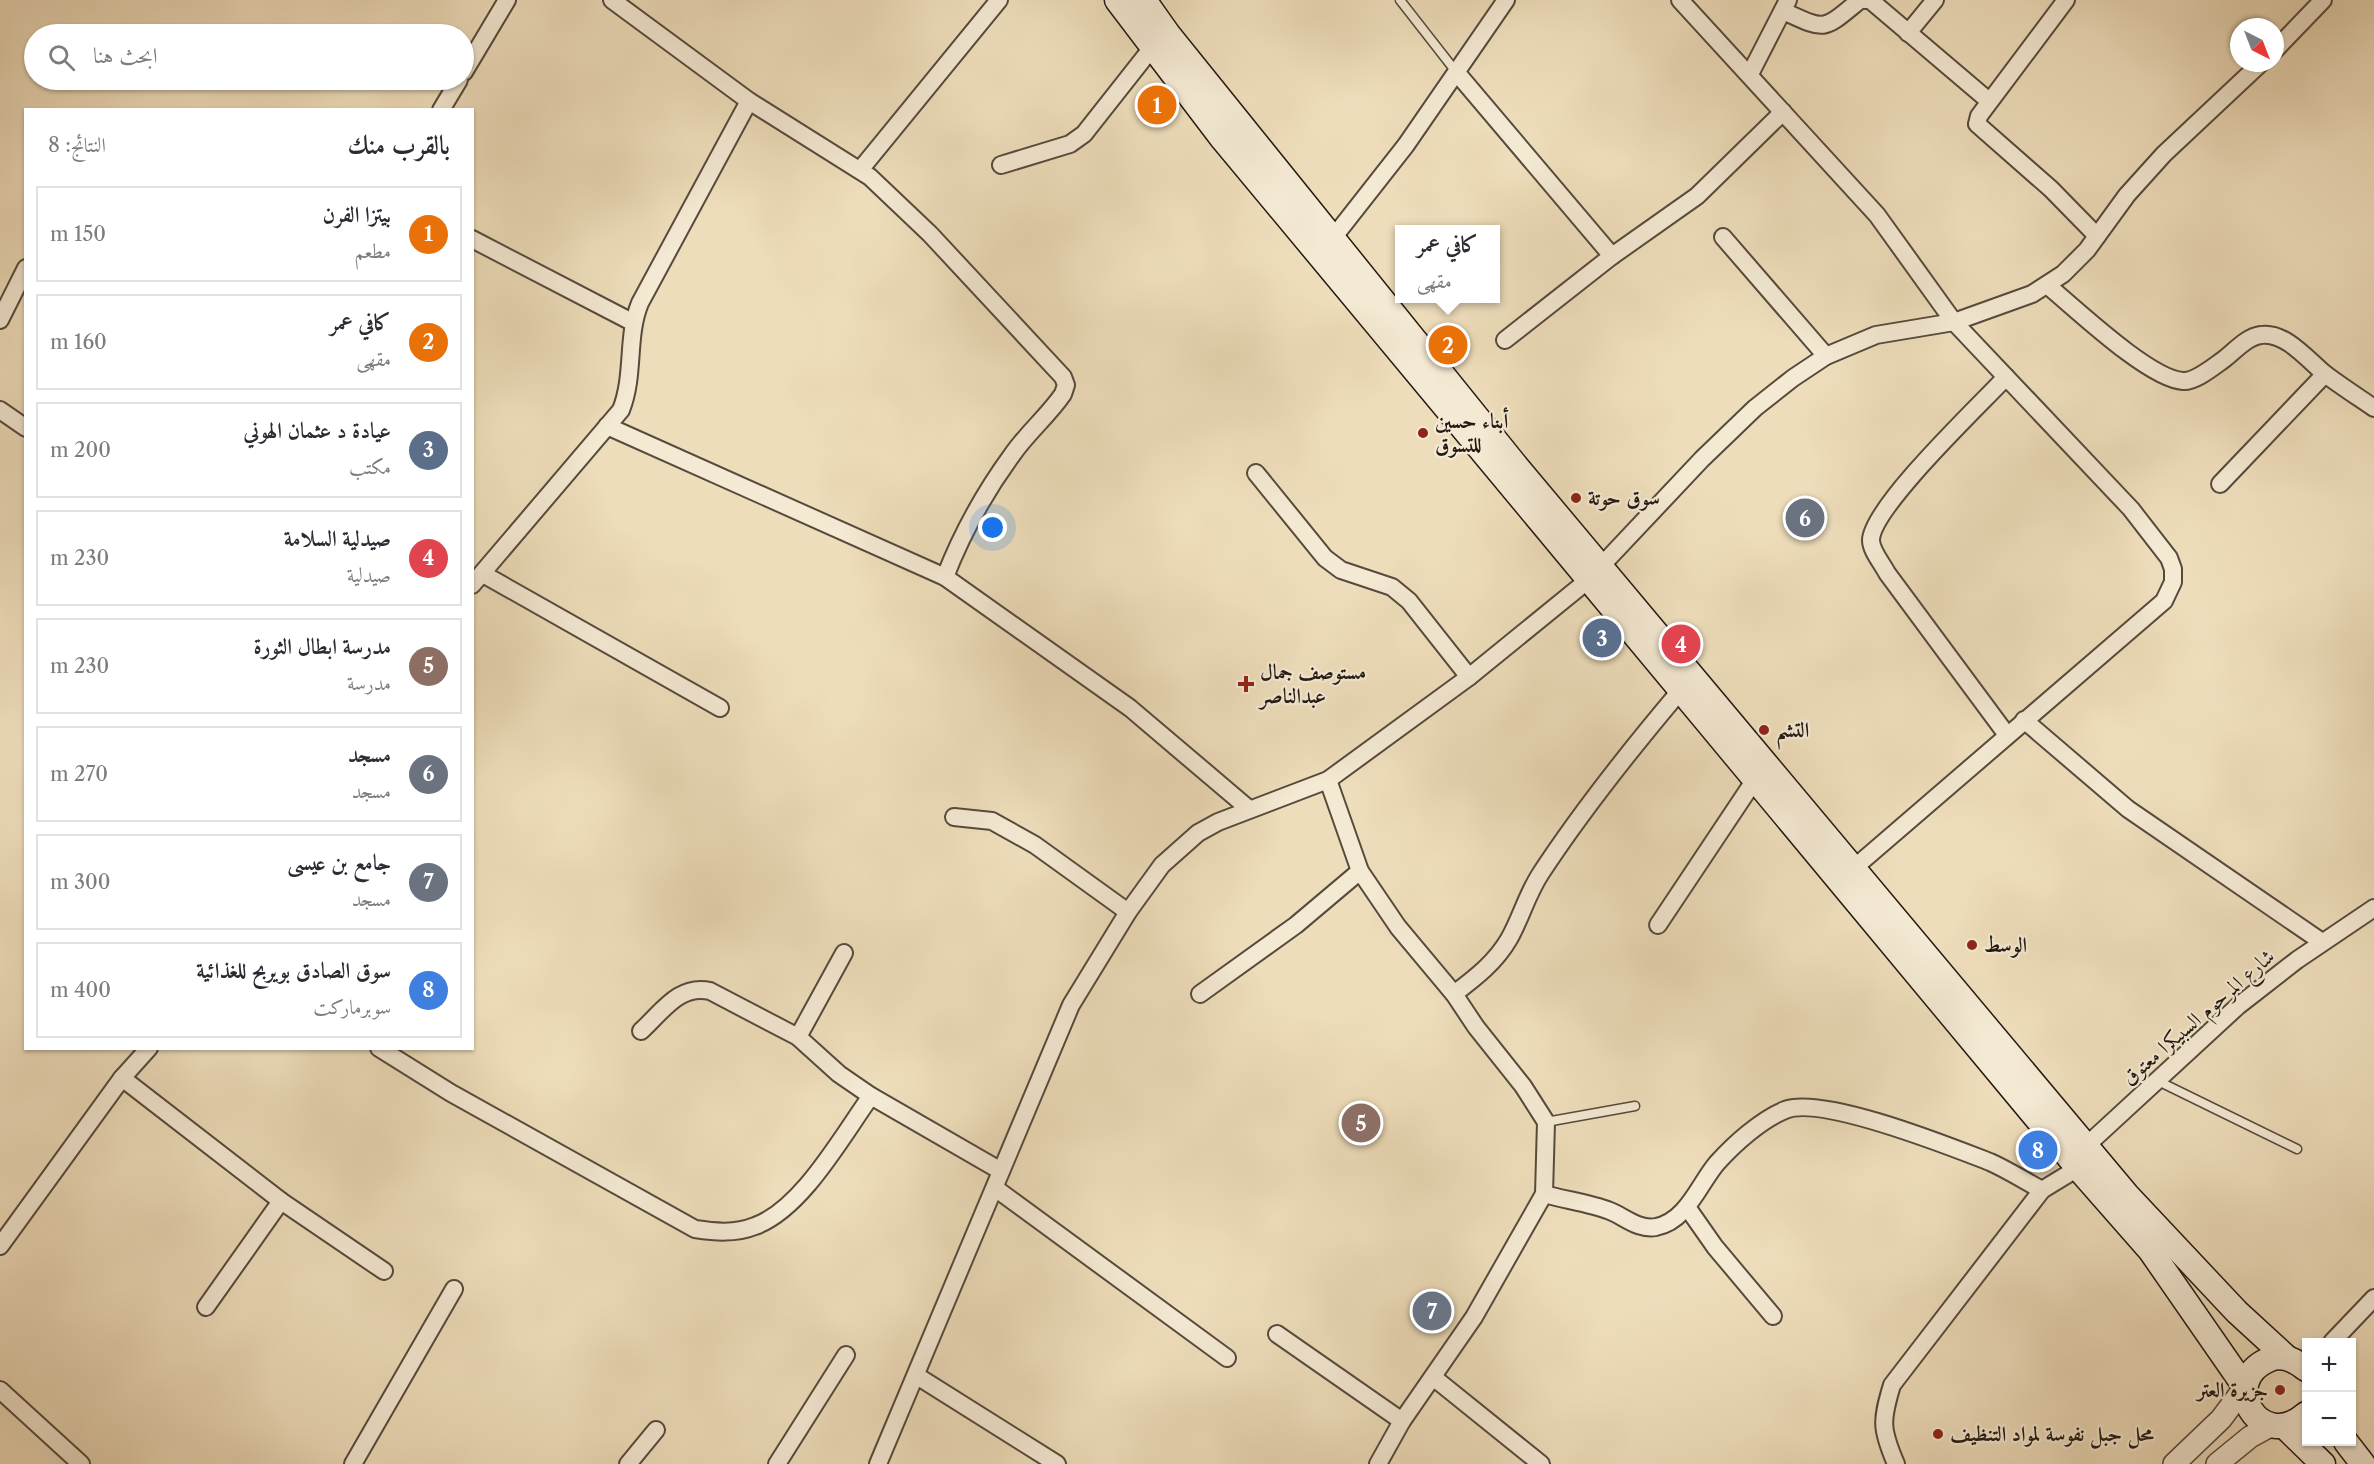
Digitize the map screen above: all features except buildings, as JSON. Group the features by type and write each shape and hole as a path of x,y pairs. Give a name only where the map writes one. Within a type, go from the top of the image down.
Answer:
{"main road":[{"path":"1117,0 1151,49 1221,137 1595,574 1854,868 2086,1146 2184,1257 2237,1312 2296,1363"},
{"path":"1144,0 1168,34 1517,467 1680,691 2078,1168 2151,1250 2245,1387"},
{"path":"2296,1363 2272,1358 2259,1363 2250,1374 2245,1387 2246,1400 2250,1411 2259,1420 2277,1426 2323,1464"},
{"path":"2277,1426 2297,1422 2302,1418"},
{"path":"2349,1446 2363,1464"}],"street":[{"path":"474,55 507,0"},
{"path":"612,0 748,101 861,170 930,234 1063,377 1066,385 1058,401 1012,454 987,492 958,543 945,577"},
{"path":"861,170 999,0"},
{"path":"1332,238 1406,145 1458,73 1506,0"},
{"path":"1680,0 1750,74 1876,215 1954,322 2131,509 2169,558 2173,569 2173,582 2164,601 1854,868"},
{"path":"1750,74 1785,5 1819,27 1829,25 1860,0"},
{"path":"1865,0 1870,0 1989,101"},
{"path":"1908,33 1935,0"},
{"path":"2066,0 1989,101 1979,116 1977,124 2051,189 2097,236"},
{"path":"2284,41 2323,0"},
{"path":"1001,165 1070,144 1084,134 1151,49"},
{"path":"878,1464 917,1376 1071,1005 1128,912 1162,865 1179,848 1218,822 1328,780 1469,677 1595,574 1702,459 1755,408 1826,356 1876,335 1954,322 2032,294 2063,274 2097,236 2127,195 2164,154 2251,72"},
{"path":"1458,73 1612,256"},
{"path":"442,108 453,90"},
{"path":"720,708 478,579 621,410 627,394 632,322 692,202 748,101"},
{"path":"1505,340 1612,256 1697,196 1783,112"},
{"path":"1723,237 1826,356"},
{"path":"474,240 632,322"},
{"path":"0,320 24,272"},
{"path":"2047,285 2141,361 2167,376 2185,381 2197,377 2248,340 2262,334 2279,339 2301,352 2325,374 2374,408"},
{"path":"2220,484 2325,374"},
{"path":"2006,377 1892,498 1874,529 1871,540 1873,549 1887,573 2007,735"},
{"path":"0,410 24,427"},
{"path":"607,426 945,577 1130,708 1249,809"},
{"path":"1256,473 1325,558 1341,570 1392,587 1409,602 1469,677"},
{"path":"1454,994 1481,974 1498,955 1510,938 1525,899 1550,859 1629,751 1680,691"},
{"path":"2024,720 2136,815 2322,942"},
{"path":"1328,780 1360,871 1398,927 1454,994 1476,1027 1523,1086 1546,1122 1544,1194 1474,1317 1402,1421 1378,1464"},
{"path":"1658,925 1754,781"},
{"path":"954,817 992,821 1035,845 1128,912"},
{"path":"1200,994 1296,925 1360,871"},
{"name":"شارع المرحوم السبيكرا معتوق","path":"2086,1146 2238,1006 2322,942 2370,916"},
{"path":"798,1037 844,953"},
{"path":"641,1031 684,992 697,988 722,997 798,1037 839,1074 871,1096 1001,1171"},
{"path":"0,1246 123,1078 147,1050"},
{"path":"382,1050 451,1093 695,1229 714,1232 754,1227 782,1209 817,1171 871,1096"},
{"path":"123,1078 281,1201 384,1271"},
{"path":"1544,1194 1609,1210 1644,1227 1657,1227 1672,1220 1687,1208 1717,1164 1737,1142 1786,1110 1802,1107 1871,1120 1992,1163 2042,1190"},
{"path":"1896,1464 1883,1428 1885,1407 1892,1385 2042,1190 2078,1168"},
{"path":"994,1188 1227,1358"},
{"path":"206,1307 281,1201"},
{"path":"1687,1208 1715,1247 1773,1316"},
{"path":"353,1464 454,1289"},
{"path":"2336,1338 2374,1298"},
{"path":"1276,1334 1402,1421"},
{"path":"777,1464 846,1355"},
{"path":"917,1376 1057,1464"},
{"path":"1432,1377 1541,1464"},
{"path":"2174,1464 2221,1419 2245,1387"},
{"path":"0,1390 81,1464"},
{"path":"2217,1464 2250,1437 2277,1426"},
{"path":"628,1464 656,1430"}],"lane":[{"path":"1400,0 1458,73"},
{"path":"2157,1081 2297,1149"},
{"path":"1546,1122 1635,1106"}],"place":[{"name":"بيتزا الفرن","path":"1157,105"},
{"name":"كافي عمر","path":"1448,345"},
{"name":"أبناء حسين للتسوق","path":"1423,433"},
{"name":"سوق حوتة","path":"1576,498"},
{"name":"مسجد","path":"1805,518"},
{"name":"عيادة د عثمان الهوني","path":"1602,638"},
{"name":"صيدلية السلامة","path":"1681,644"},
{"name":"مستوصف جمال عبدالناصر","path":"1246,684"},
{"name":"التشم","path":"1764,730"},
{"name":"الوسط","path":"1972,945"},
{"name":"مدرسة ابطال الثورة","path":"1361,1123"},
{"name":"سوق الصادق بويربح للغذائية","path":"2038,1150"},
{"name":"جامع بن عيسى","path":"1432,1311"},
{"name":"جزيرة العتر","path":"2280,1390"},
{"name":"محل جبل نفوسة لمواد التنظيف","path":"1938,1434"}]}
